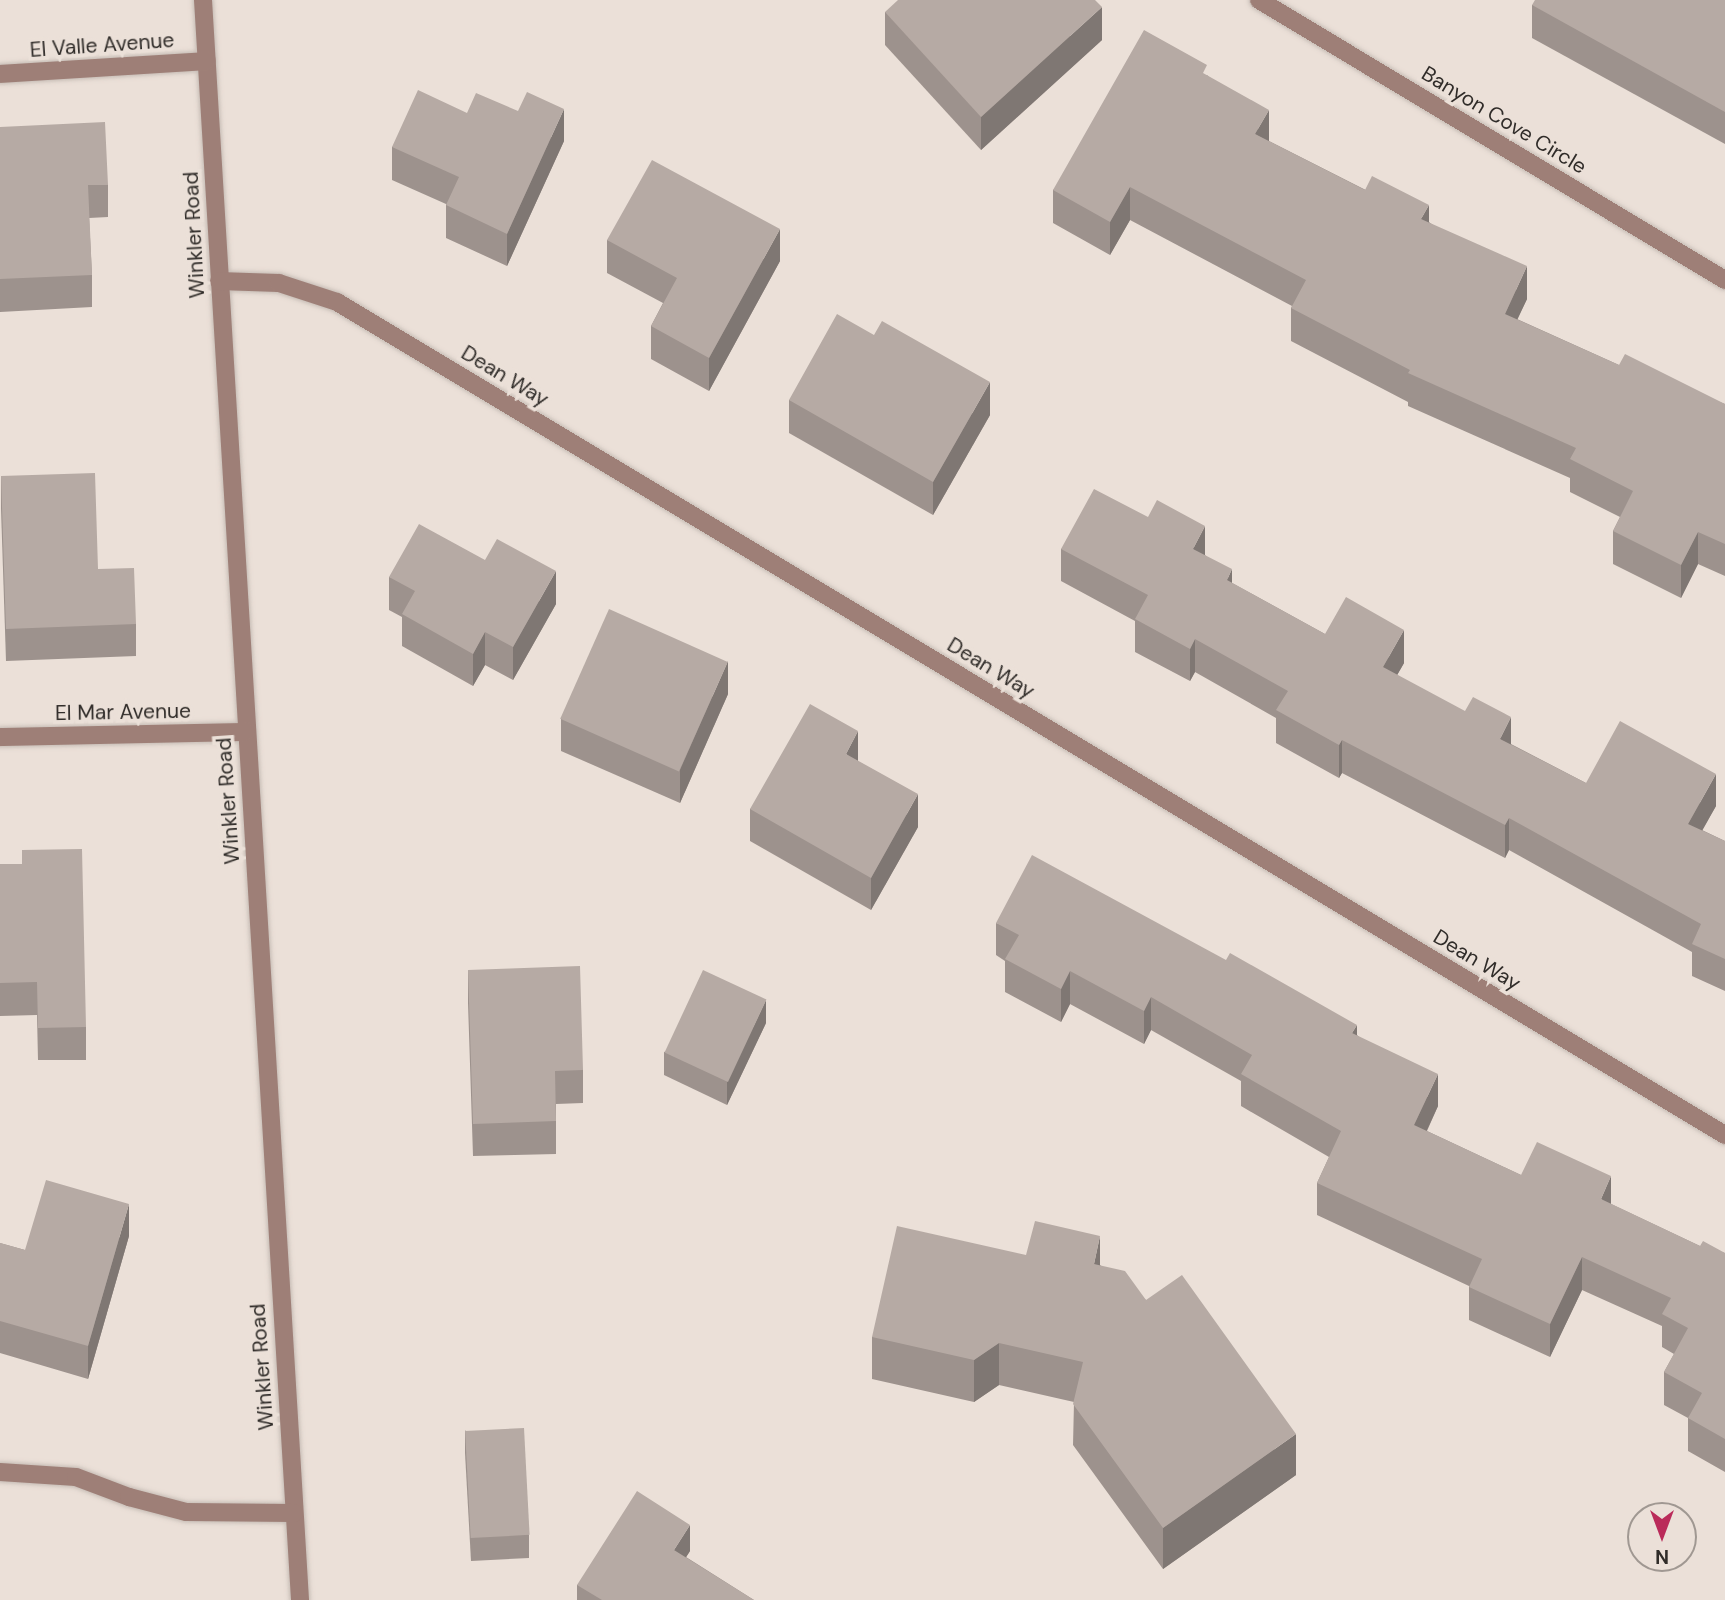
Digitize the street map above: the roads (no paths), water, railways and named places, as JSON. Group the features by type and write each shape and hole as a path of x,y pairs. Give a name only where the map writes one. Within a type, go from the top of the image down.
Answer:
{"street":[{"name":"Winkler Road","path":"203,0 300,1600"},
{"name":"Banyon Cove Circle","path":"1259,0 1725,280"},
{"name":"El Valle Avenue","path":"0,74 207,61"},
{"name":"Dean Way","path":"219,281 279,283 337,302 1725,1135"},
{"name":"El Mar Avenue","path":"0,737 246,732"},
{"path":"0,1472 76,1477 130,1497 186,1512 294,1513"}]}
